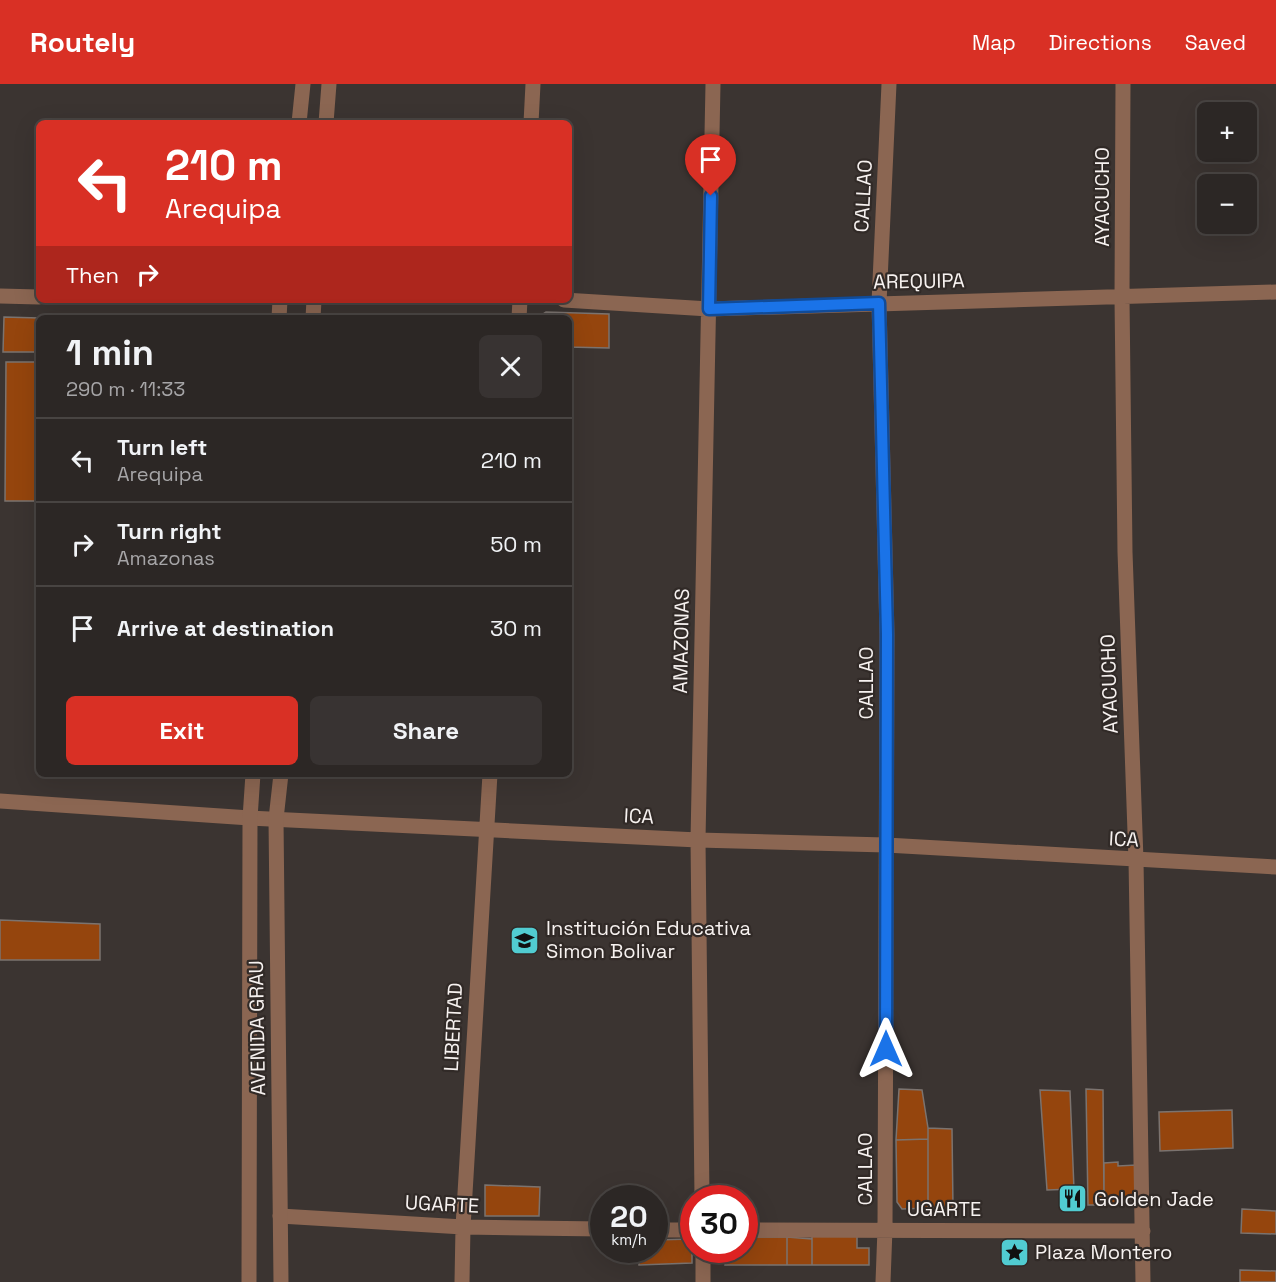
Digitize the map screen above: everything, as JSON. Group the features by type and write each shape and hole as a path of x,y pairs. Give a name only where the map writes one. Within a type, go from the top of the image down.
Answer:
{"street":[{"path":"299,120 303,84"},
{"path":"326,120 329,84"},
{"path":"531,120 533,84"},
{"name":"AMAZONAS","path":"702,1185 698,840 713,84"},
{"name":"CALLAO","path":"883,1282 887,634 879,303 889,84"},
{"name":"AYACUCHO","path":"1123,84 1122,298 1125,552 1136,860 1143,1282"},
{"name":"AREQUIPA","path":"572,300 709,309 1276,292"},
{"path":"0,296 36,297"},
{"name":"AVENIDA GRAU","path":"249,1282 250,818 253,777"},
{"name":"AVENIDA GRAU","path":"280,777 276,819 281,1282"},
{"name":"LIBERTAD","path":"462,1282 463,1227 490,777"},
{"name":"ICA","path":"0,801 486,831 886,845 1276,867"},
{"name":"UGARTE","path":"280,1216 463,1227 590,1229"},
{"name":"UGARTE","path":"758,1230 1143,1231"},
{"path":"703,1263 703,1282"}],"building":[{"path":"546,312 609,314 609,348 572,347 572,315 542,315"},
{"path":"4,317 36,318 36,352 3,352"},
{"path":"6,362 36,362 36,501 5,501"},
{"path":"0,920 100,924 100,960 0,960"},
{"path":"899,1089 922,1090 928,1139 896,1140"},
{"path":"1086,1089 1103,1090 1104,1205 1088,1205"},
{"path":"1040,1090 1070,1091 1074,1189 1047,1190"},
{"path":"1232,1110 1233,1148 1160,1151 1159,1112"},
{"path":"928,1128 952,1129 953,1208 928,1208"},
{"path":"928,1139 928,1208 902,1209 897,1202 896,1140"},
{"path":"1118,1162 1118,1166 1136,1165 1136,1191 1123,1204 1104,1205 1104,1163"},
{"path":"485,1185 540,1187 539,1216 485,1216"},
{"path":"1242,1209 1276,1211 1276,1234 1241,1233"},
{"path":"857,1235 857,1248 869,1248 869,1265 812,1265 812,1236"},
{"path":"758,1237 787,1237 787,1265 725,1265 725,1263 758,1263"},
{"path":"787,1237 812,1239 812,1265 787,1265"},
{"path":"680,1239 680,1263 692,1263 639,1265 639,1263 668,1263 668,1240"},
{"path":"1240,1270 1276,1271 1276,1282 1240,1282"}],"place":[{"name":"Institución Educativa Simon Bolivar","path":"525,940"},
{"name":"Golden Jade","path":"1073,1199"},
{"name":"Plaza Montero","path":"1014,1252"}],"route":[{"path":"711,196 709,309 879,303 887,634 886,1049"}]}
